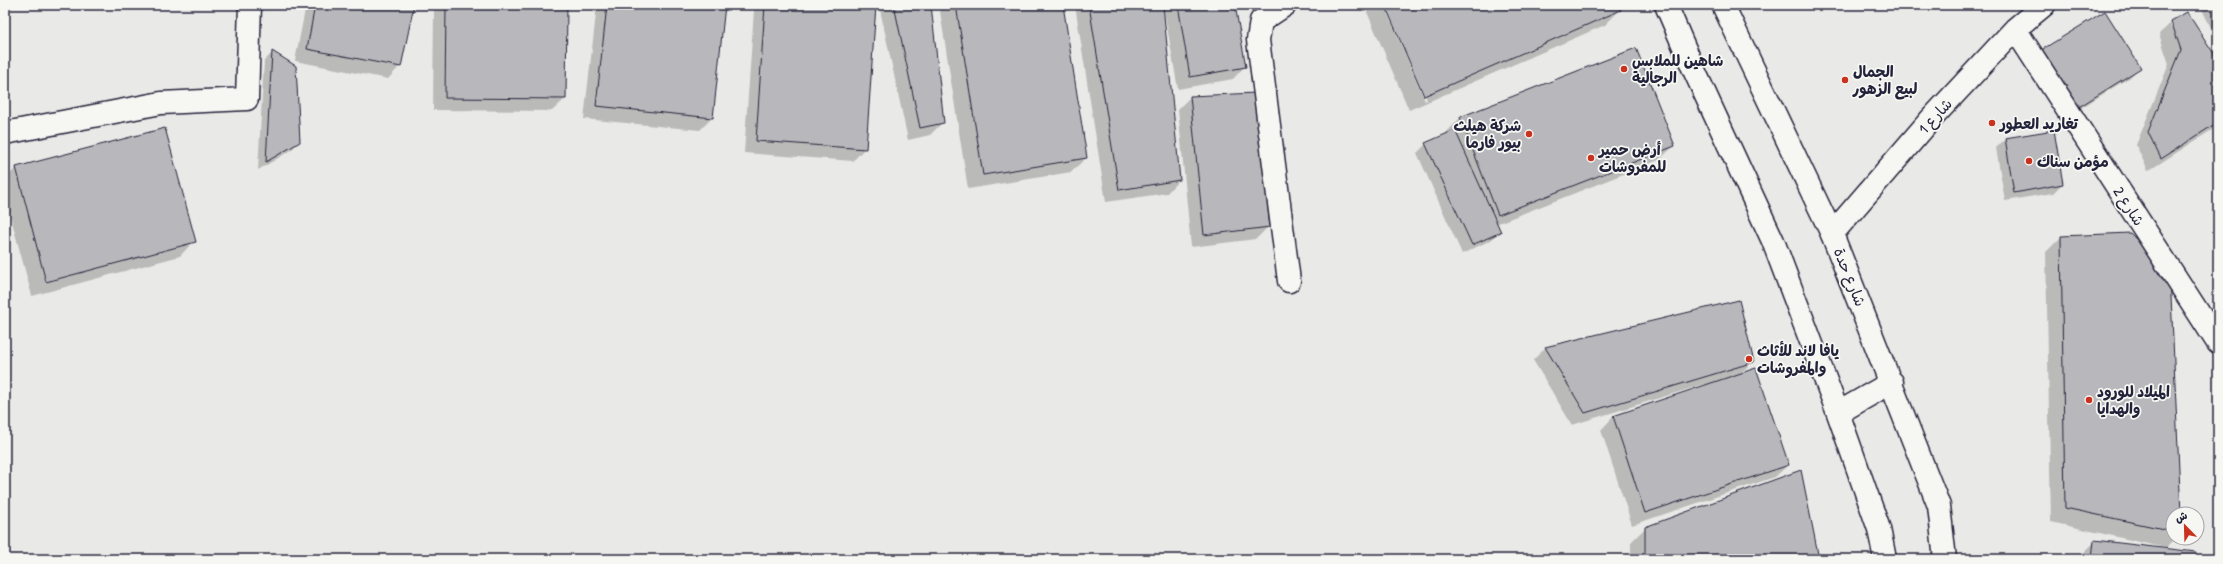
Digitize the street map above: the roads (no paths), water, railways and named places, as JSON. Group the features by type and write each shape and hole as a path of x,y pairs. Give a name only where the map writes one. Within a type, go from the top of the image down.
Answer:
{"street":[{"path":"5,133 160,103 247,99 250,5"},
{"path":"1285,5 1261,20 1258,40 1289,281"},
{"path":"1666,5 1694,70 1773,241 1838,412 1879,528 1885,559"},
{"name":"شارع حدة","path":"1723,5 1832,234 1892,382 1939,506 1945,559"},
{"name":"شارع 1","path":"1832,234 1932,118 2015,29 2044,5"},
{"name":"شارع 2","path":"2015,29 2218,343"},
{"path":"1838,412 1892,382"}],"place":[{"name":"شاهين للملابس الرجالية","path":"1624,69"},
{"name":"الجمال لبيع الزهور","path":"1845,80"},
{"name":"تغاريد العطور","path":"1992,123"},
{"name":"شركة هيلث بيور فارما","path":"1529,134"},
{"name":"أرض حمير للمفروشات","path":"1591,158"},
{"name":"مؤمن سناك","path":"2029,161"},
{"name":"يافا لاند للأثاث والمفروشات","path":"1749,359"},
{"name":"الميلاد للورود والهدايا","path":"2089,400"}]}
